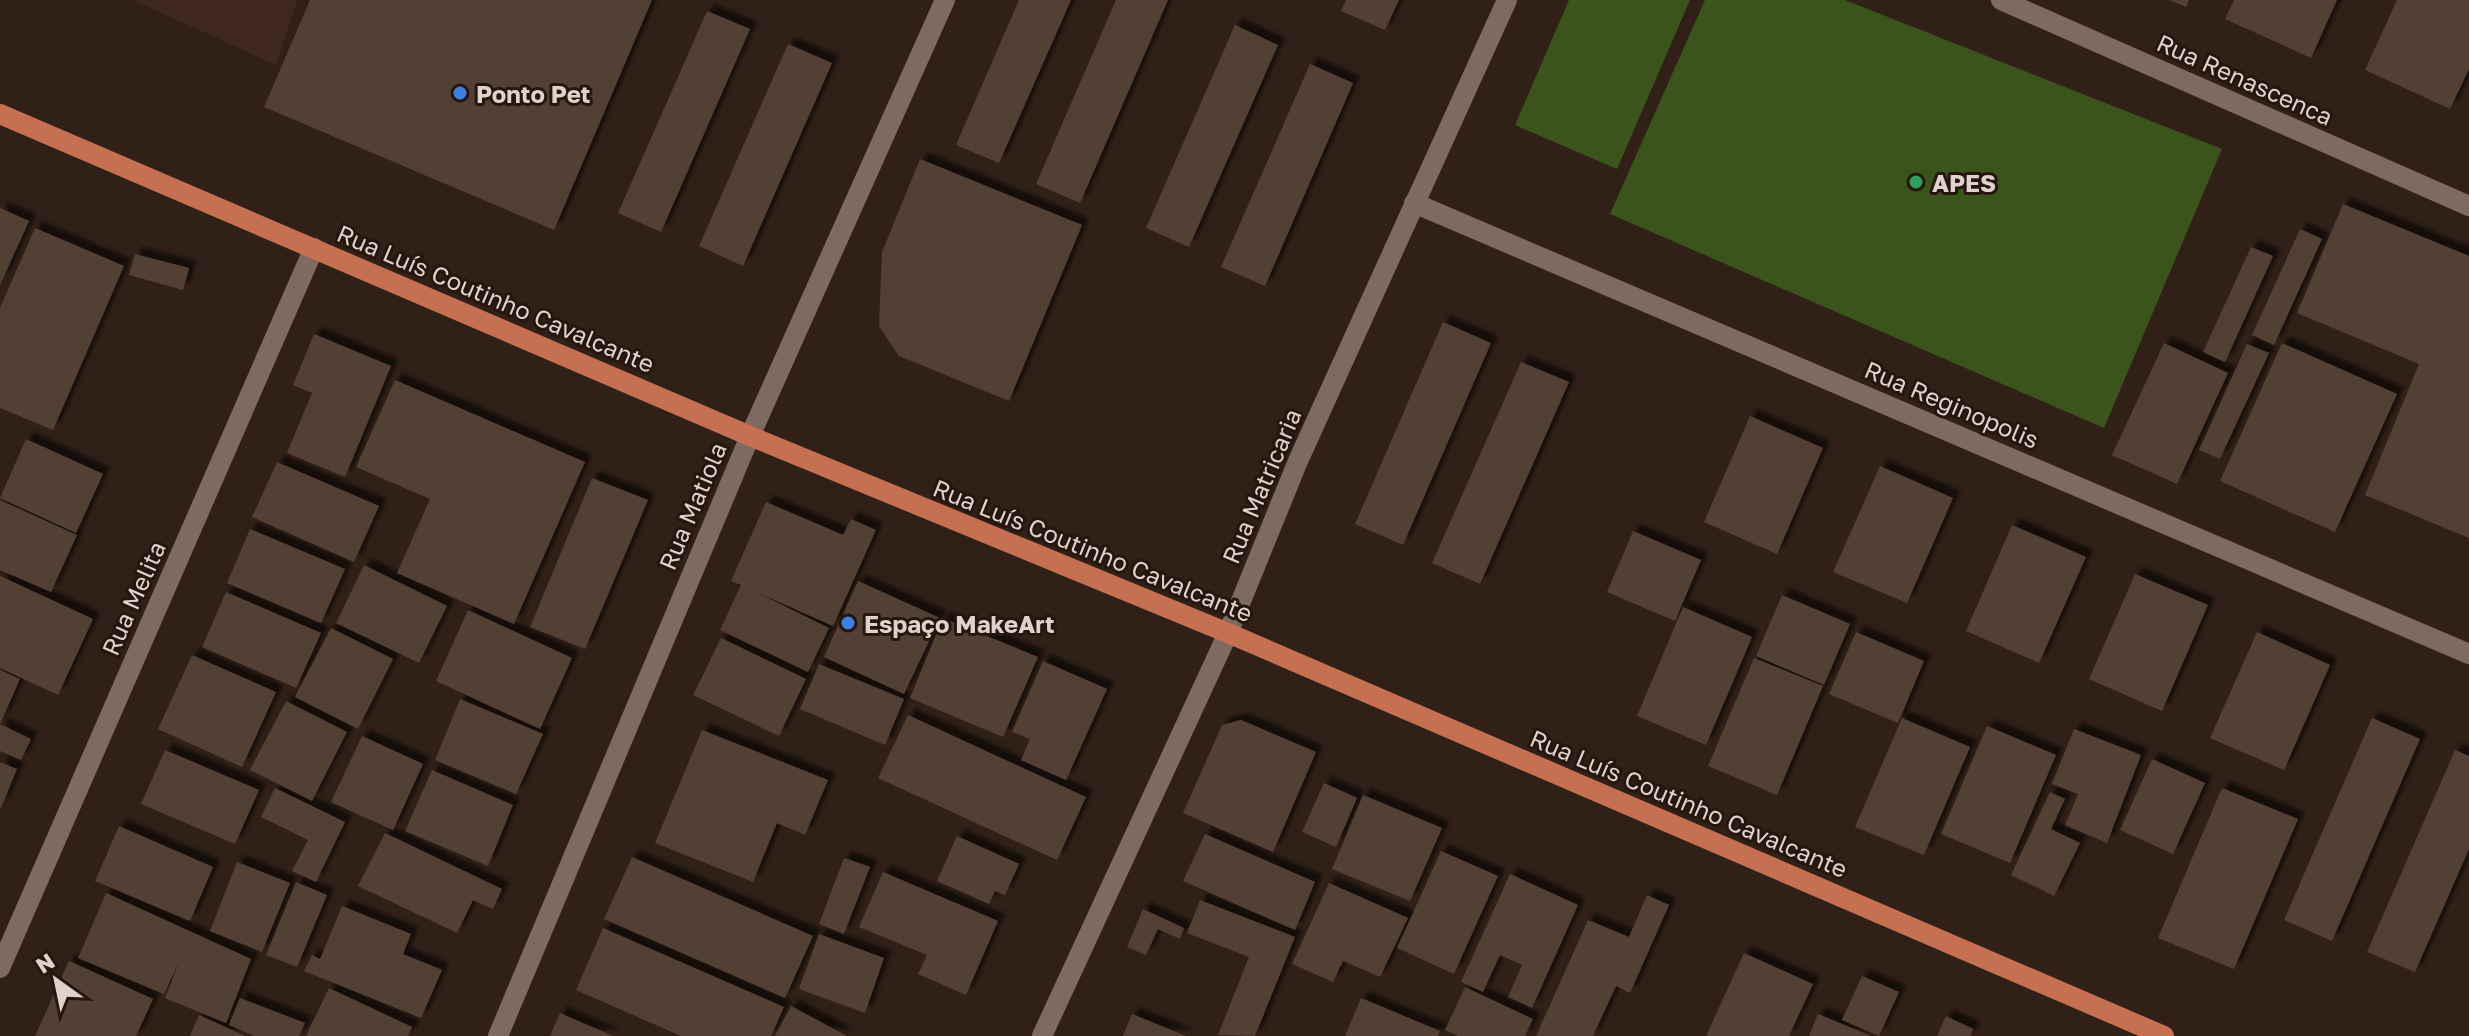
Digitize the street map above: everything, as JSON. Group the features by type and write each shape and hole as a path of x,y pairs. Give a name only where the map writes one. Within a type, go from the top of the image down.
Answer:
{"main road":[{"name":"Rua Luís Coutinho Cavalcante","path":"0,114 750,436 1228,633 2164,1036"}],"street":[{"name":"Rua Matiola","path":"498,1036 750,436 945,0"},
{"name":"Rua Matricaria","path":"1042,1036 1228,633 1298,461 1507,0"},
{"name":"Rua Renascenca","path":"2001,0 2469,206"},
{"name":"Rua Reginopolis","path":"1414,203 2469,654"},
{"name":"Rua Melita","path":"0,968 314,248"}],"shaded area":[{"path":"133,0 297,0 276,65"}],"green space":[{"path":"1569,0 1690,0 1617,169 1515,125"},
{"name":"APES","path":"1705,0 1845,0 2222,149 2104,428 1610,214"}],"building":[{"path":"310,0 652,0 554,230 264,107"},
{"path":"1019,0 1071,0 999,163 956,145"},
{"path":"1116,0 1168,0 1080,203 1036,184"},
{"path":"1346,0 1399,0 1385,30 1341,11"},
{"path":"2170,0 2189,0 2186,7"},
{"path":"2234,0 2337,0 2311,58 2225,19"},
{"path":"2397,0 2469,0 2469,69 2450,109 2365,70"},
{"path":"707,11 750,29 661,232 618,213"},
{"path":"1235,25 1278,45 1189,247 1146,228"},
{"path":"788,44 832,63 743,266 699,246"},
{"path":"1310,64 1353,83 1265,286 1221,267"},
{"path":"920,159 1082,225 1009,401 899,356 879,326 882,252"},
{"path":"2343,204 2469,256 2469,538 2365,495 2419,364 2297,313"},
{"path":"0,208 29,221 0,285"},
{"path":"35,228 124,266 53,430 0,408 0,308"},
{"path":"2300,229 2322,239 2274,345 2252,335"},
{"path":"2251,247 2273,256 2225,362 2203,352"},
{"path":"135,254 189,268 183,290 129,275"},
{"path":"1443,322 1491,343 1403,545 1355,524"},
{"path":"314,334 391,366 345,477 287,453 312,393 293,385"},
{"path":"2164,343 2228,373 2177,484 2112,455"},
{"path":"2282,343 2397,394 2335,532 2220,481"},
{"path":"2247,344 2269,353 2220,459 2199,450"},
{"path":"1521,362 1569,382 1480,584 1432,563"},
{"path":"395,380 585,462 514,624 397,573 430,499 356,467"},
{"path":"1750,416 1823,448 1777,554 1704,522"},
{"path":"26,439 103,474 76,533 0,498"},
{"path":"277,462 379,506 354,562 252,517"},
{"path":"1880,466 1953,498 1907,603 1833,572"},
{"path":"592,478 648,500 585,649 530,627"},
{"path":"0,500 77,535 51,592 0,570"},
{"path":"766,502 843,535 851,519 876,530 833,626 754,591 829,628 808,672 720,630 741,585 731,581"},
{"path":"2012,525 2086,557 2039,663 1966,631"},
{"path":"250,529 345,569 321,623 227,583"},
{"path":"1633,531 1701,560 1675,621 1607,592"},
{"path":"364,565 447,606 419,663 336,623"},
{"path":"2135,574 2208,605 2162,711 2089,679"},
{"path":"0,576 93,619 58,695 0,668"},
{"path":"858,581 940,618 904,694 824,657"},
{"path":"226,592 321,633 296,688 202,647"},
{"path":"1782,595 1850,624 1824,685 1756,656"},
{"path":"1683,607 1752,637 1706,745 1637,716"},
{"path":"468,610 572,658 540,729 436,681"},
{"path":"943,618 1038,657 1003,737 910,698"},
{"path":"331,628 393,659 358,729 295,697"},
{"path":"1856,632 1924,661 1898,723 1829,694"},
{"path":"2257,632 2330,665 2284,770 2210,738"},
{"path":"721,638 806,679 779,736 693,695"},
{"path":"192,655 276,692 242,767 158,729"},
{"path":"1754,658 1823,686 1777,795 1708,766"},
{"path":"1043,661 1107,689 1066,780 1021,760 1030,739 1012,732"},
{"path":"819,664 904,699 885,745 800,709"},
{"path":"0,670 20,679 0,724"},
{"path":"460,699 543,734 516,794 435,760"},
{"path":"286,701 347,732 312,801 250,770"},
{"path":"908,715 1086,797 1057,860 878,778"},
{"path":"1902,718 1970,747 1924,855 1855,827"},
{"path":"2372,718 2420,739 2332,941 2284,920"},
{"path":"1241,720 1316,752 1273,852 1183,813 1222,725"},
{"path":"0,724 31,739 21,760 0,751"},
{"path":"1987,726 2056,755 2010,863 1941,834"},
{"path":"2074,729 2141,755 2107,843 2065,825 2078,794 2052,784"},
{"path":"702,730 828,780 805,835 777,823 753,882 655,843"},
{"path":"362,736 423,764 393,830 331,802"},
{"path":"165,750 259,790 235,844 141,804"},
{"path":"2455,750 2469,756 2469,849 2415,972 2367,952"},
{"path":"2152,759 2205,783 2173,854 2120,830"},
{"path":"0,762 17,769 0,810"},
{"path":"432,770 513,805 488,866 405,831"},
{"path":"1324,783 1357,798 1336,847 1302,832"},
{"path":"275,788 345,822 316,882 292,871 308,840 261,817"},
{"path":"2222,788 2298,819 2234,969 2158,938"},
{"path":"2050,792 2065,799 2051,829 2080,843 2054,896 2011,875"},
{"path":"1363,795 1442,828 1410,901 1332,869"},
{"path":"119,826 213,867 190,921 95,881"},
{"path":"385,833 502,889 493,909 473,900 457,933 358,886"},
{"path":"1205,834 1315,882 1295,930 1183,881"},
{"path":"957,836 1019,864 1005,895 995,891 989,904 937,881"},
{"path":"1441,851 1498,876 1454,974 1397,948"},
{"path":"632,857 813,936 785,998 604,919"},
{"path":"844,858 870,867 844,934 819,924"},
{"path":"237,862 290,883 262,952 210,931"},
{"path":"883,872 998,921 966,995 918,974 927,955 859,927"},
{"path":"1510,874 1578,905 1532,1008 1508,997 1522,965 1500,955 1483,992 1461,982"},
{"path":"296,882 327,895 297,967 266,955"},
{"path":"1329,883 1408,918 1380,977 1343,961 1333,982 1292,964"},
{"path":"106,893 251,959 226,1023 165,998 179,962 164,994 78,958"},
{"path":"1647,895 1669,905 1630,993 1616,986 1593,1036 1536,1036 1588,920 1629,937"},
{"path":"1200,900 1295,937 1255,1036 1218,1035 1249,957 1187,933"},
{"path":"342,906 411,934 403,954 442,970 421,1018 304,971 312,955 320,959"},
{"path":"1143,909 1184,928 1180,939 1158,929 1146,955 1127,947"},
{"path":"603,928 784,1007 771,1036 681,1036 576,990"},
{"path":"819,934 884,958 865,1013 799,989"},
{"path":"1744,953 1813,984 1789,1036 1706,1036"},
{"path":"69,961 153,999 136,1036 35,1036"},
{"path":"1862,976 1899,992 1879,1036 1842,1020"},
{"path":"1465,987 1533,1019 1525,1036 1458,1036 1445,1030"},
{"path":"329,988 412,1027 408,1036 306,1036"},
{"path":"240,998 305,1023 299,1036 254,1036 229,1025"},
{"path":"1361,998 1440,1031 1438,1036 1345,1036"},
{"path":"791,1006 847,1036 775,1036"},
{"path":"560,1013 613,1036 550,1036"},
{"path":"1132,1014 1186,1036 1123,1036"},
{"path":"1818,1014 1871,1036 1809,1036"},
{"path":"199,1015 245,1036 190,1036"},
{"path":"1946,1016 1973,1029 1970,1036 1937,1036"}],"place":[{"name":"Ponto Pet","path":"460,93"},
{"name":"APES","path":"1916,182"},
{"name":"Espaço MakeArt","path":"848,623"}]}
